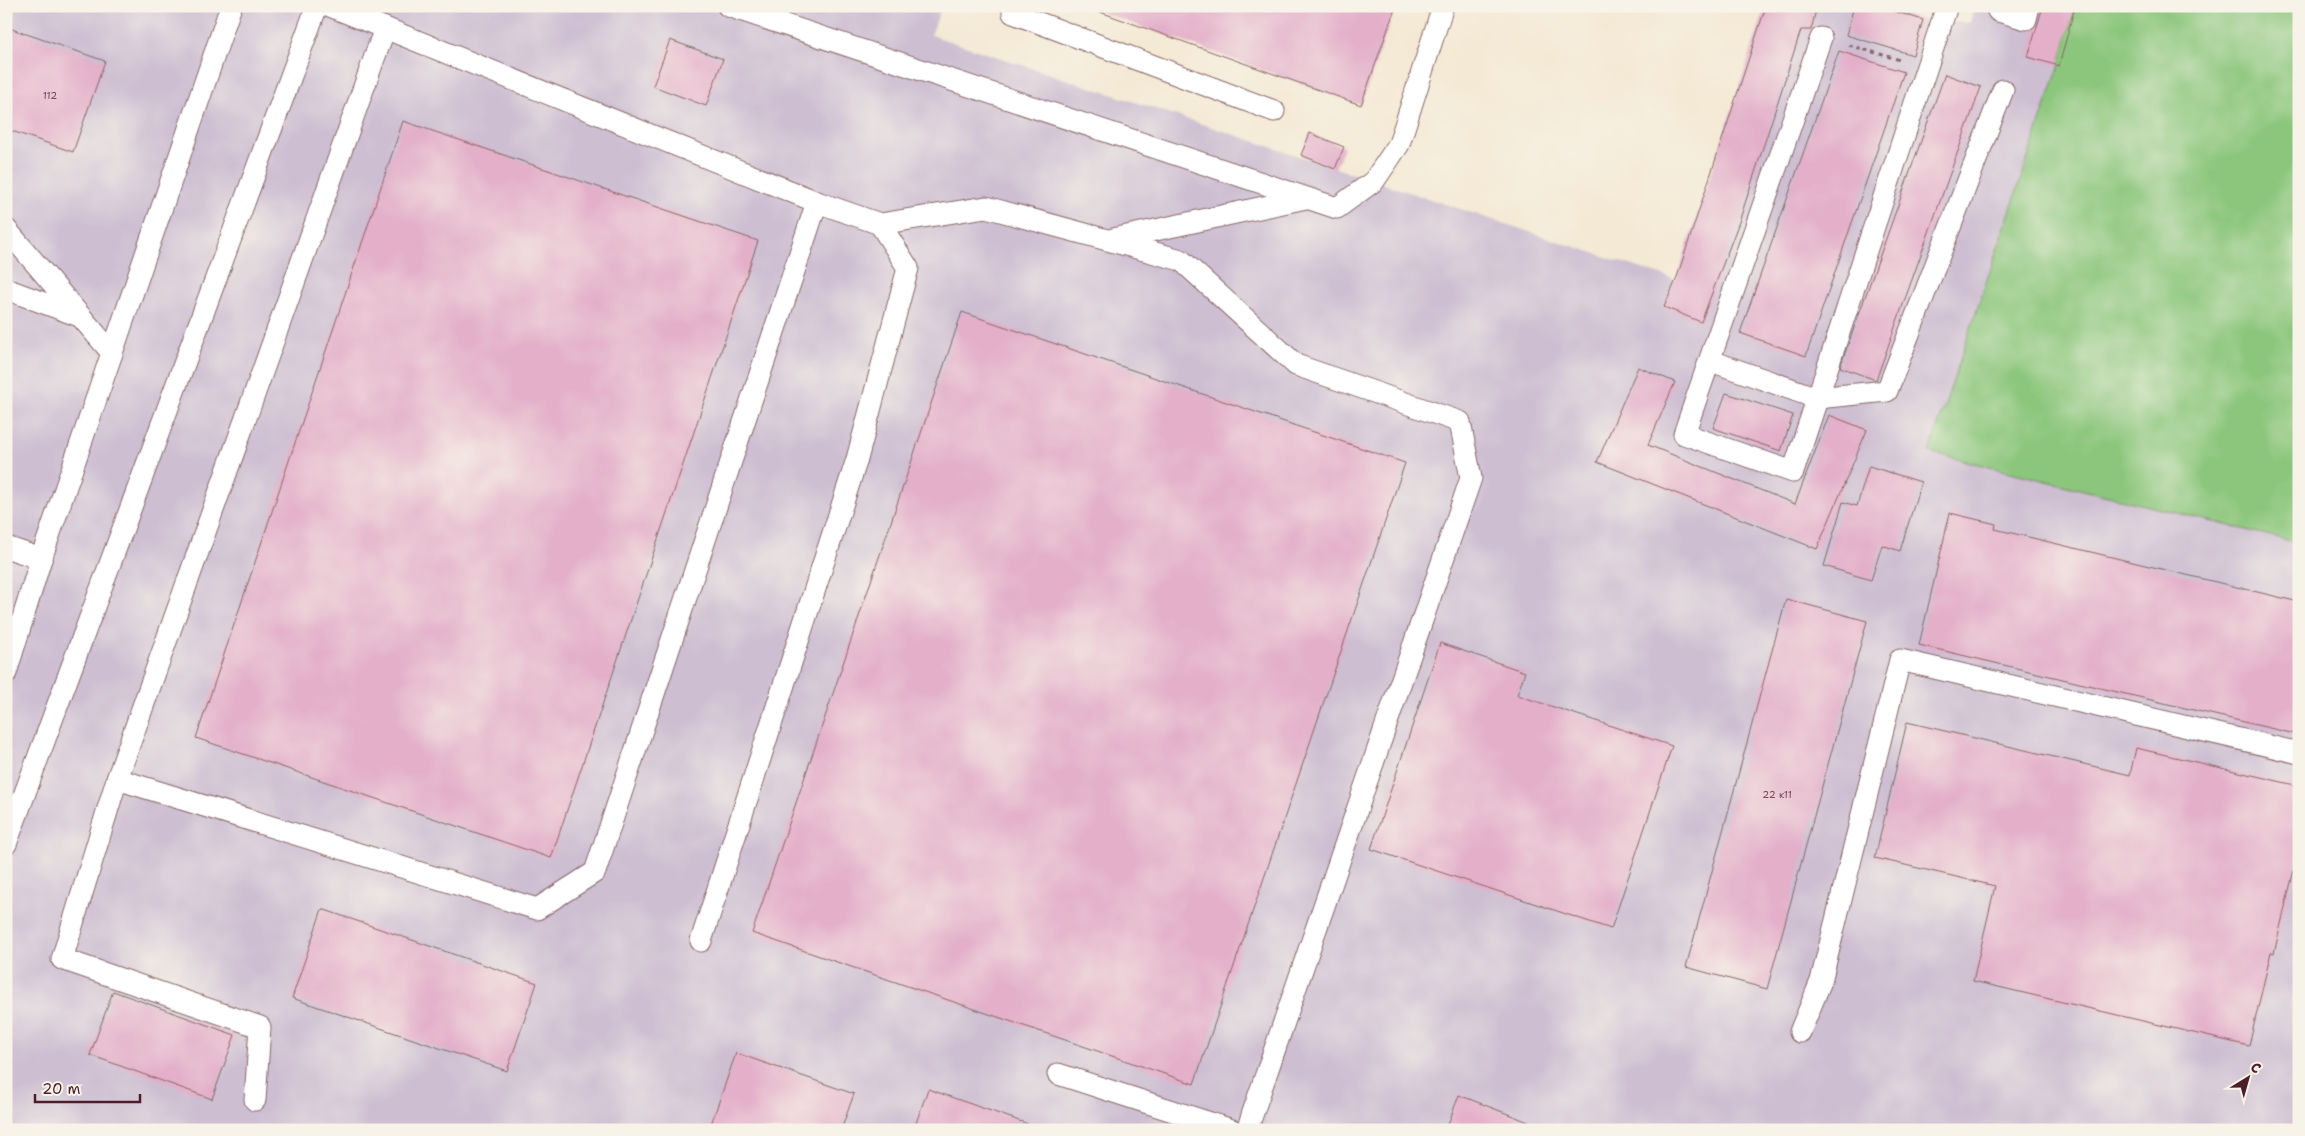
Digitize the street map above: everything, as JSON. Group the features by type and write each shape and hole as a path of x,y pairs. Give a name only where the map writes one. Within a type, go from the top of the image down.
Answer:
{"lane":[{"path":"6,672 42,559 231,6"},
{"path":"6,844 317,6"},
{"path":"330,6 817,202 880,224 986,207 1181,260 1296,365 1460,422 1471,478 1246,1130"},
{"path":"728,6 1337,208 1374,181 1399,144 1443,6"},
{"path":"1016,6 1013,13 1274,111"},
{"path":"1822,38 1684,434 1793,472 1947,6"},
{"path":"1998,12 2026,18 2029,6"},
{"path":"255,1100 260,1027 62,959 117,779 385,28"},
{"path":"1711,361 1817,398 1887,391 2003,90"},
{"path":"1109,240 1306,198"},
{"path":"117,779 537,909 595,872 817,202"},
{"path":"701,941 857,459 908,268 880,224"},
{"path":"6,229 112,353"},
{"path":"6,289 80,316"},
{"path":"6,547 42,559"},
{"path":"1800,1032 1821,982 1900,660 2299,753"},
{"path":"1058,1074 1232,1130"}],"path":[{"path":"1822,38 1926,68"}],"shaded area":[{"path":"6,6 942,6 931,35 1676,280 1766,6 1877,6 1923,20 1970,23 1974,6 2075,6 2059,66 1929,452 2299,543 2299,1130 1550,1130 1459,1095 1446,1130 6,1130"}],"green space":[{"path":"2075,6 2299,6 2299,543 1929,452 2059,66"}],"building":[{"path":"1090,6 1396,6 1361,105 1089,8"},
{"path":"1766,6 1817,6 1811,30 1801,30 1739,222 1701,322 1664,307 1676,280"},
{"path":"1854,6 1877,6 1923,20 1913,55 1846,35"},
{"path":"2043,6 2075,6 2059,66 2028,57"},
{"path":"6,27 105,61 73,152 6,129"},
{"path":"670,40 723,59 706,106 653,86"},
{"path":"1839,51 1904,72 1806,356 1740,333"},
{"path":"1945,74 1981,87 1876,380 1840,367"},
{"path":"403,121 758,241 551,858 196,738"},
{"path":"1310,133 1344,147 1335,169 1301,155"},
{"path":"962,312 1405,463 1194,1084 752,933"},
{"path":"1638,367 1675,382 1648,445 1795,504 1829,415 1867,430 1817,549 1597,462"},
{"path":"1726,393 1793,415 1781,451 1713,428"},
{"path":"1869,466 1921,482 1900,551 1882,545 1871,580 1824,566 1843,502 1857,506"},
{"path":"1950,513 1996,524 1995,529 2299,602 2299,735 1919,645"},
{"path":"1786,599 1867,621 1767,989 1686,967"},
{"path":"1440,643 1525,672 1517,695 1672,746 1611,929 1371,849"},
{"path":"1907,722 2130,775 2136,748 2299,786 2299,849 2274,953 2271,952 2249,1046 1973,981 1995,886 1875,858"},
{"path":"322,909 537,983 507,1071 292,998"},
{"path":"113,991 235,1035 212,1099 90,1055"},
{"path":"736,1053 854,1094 841,1130 709,1130"},
{"path":"928,1089 1028,1124 1026,1130 936,1130 916,1123"},
{"path":"1459,1095 1549,1130 1446,1130"}]}
